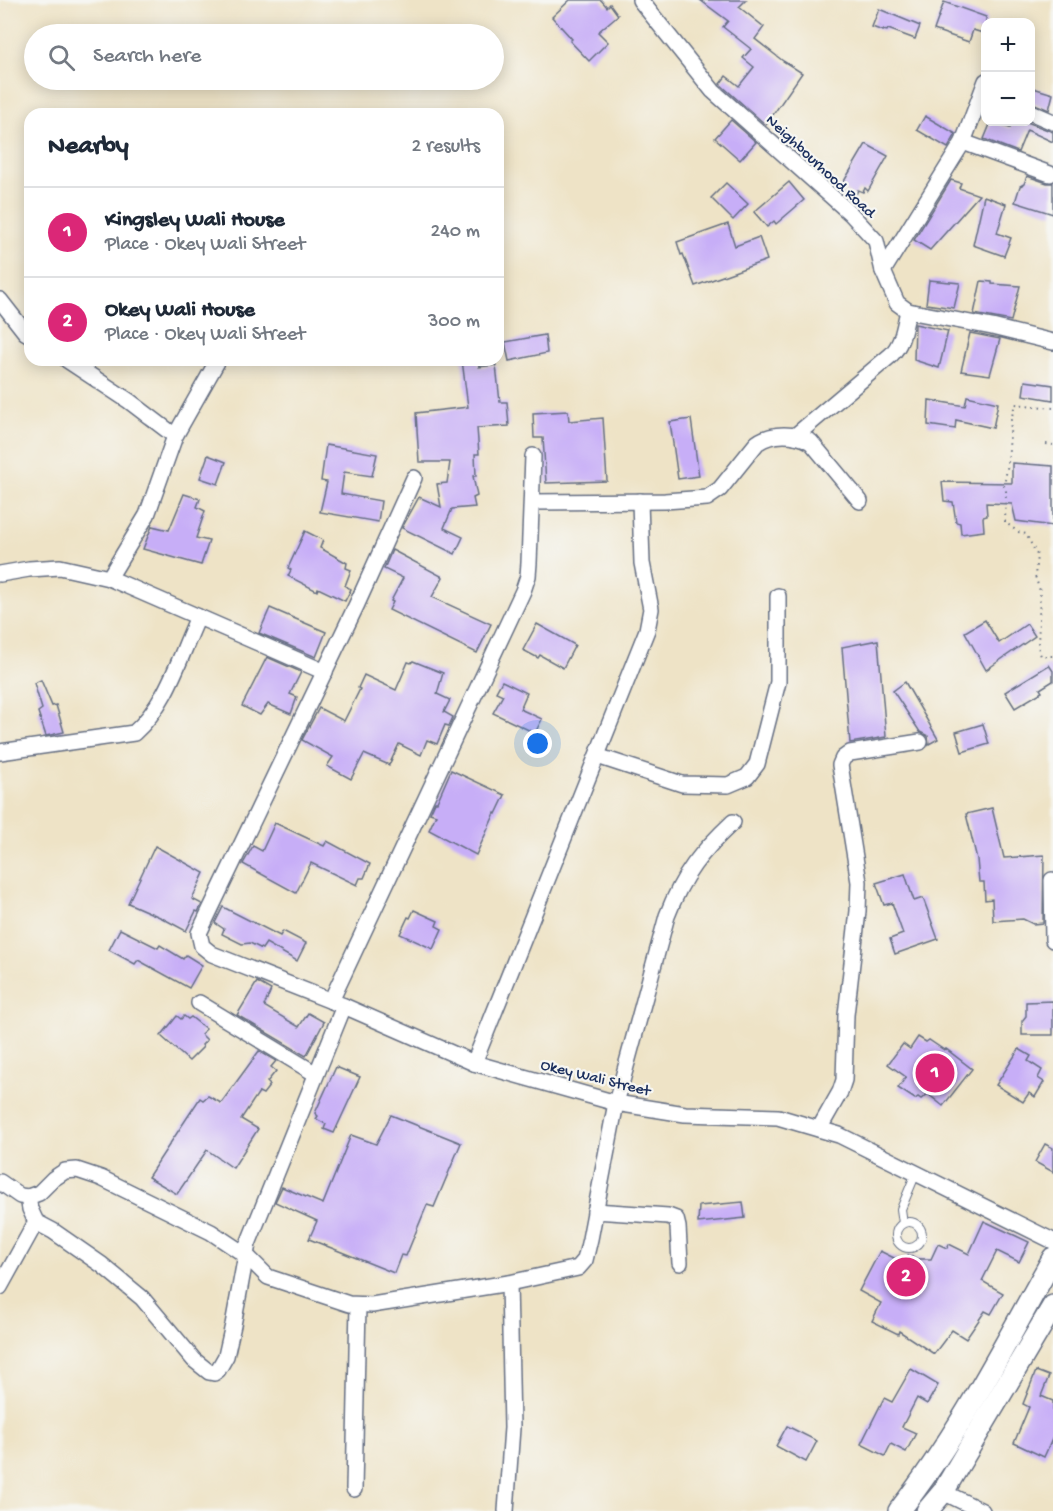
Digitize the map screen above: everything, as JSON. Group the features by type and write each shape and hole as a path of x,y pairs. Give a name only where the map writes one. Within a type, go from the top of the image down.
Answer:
{"main road":[{"path":"899,1511 925,1478 960,1423 1053,1258"},
{"path":"927,1511 954,1501 1053,1306"}],"street":[{"name":"Neighbourhood Road","path":"640,0 713,91 850,213 876,240 883,271 897,303 908,311"},
{"path":"883,271 963,142 981,103"},
{"path":"1035,114 1053,122"},
{"path":"963,142 1050,174"},
{"path":"0,300 24,330"},
{"path":"795,436 898,348 908,311 992,327 1053,342"},
{"path":"76,366 129,401 175,436"},
{"path":"109,578 147,515 175,436 215,366"},
{"path":"531,502 707,498 720,489 764,438 795,436 811,442 860,501"},
{"path":"28,1197 36,1222 102,1265 142,1298 194,1360 209,1372 218,1370 226,1356 248,1244 316,1074 338,1003 523,591 529,569 533,456"},
{"path":"0,574 60,567 109,578 325,672 414,478"},
{"path":"474,1063 647,630 651,609 642,564 640,501"},
{"path":"597,756 682,784 728,785 747,777 757,764 778,682 778,596"},
{"path":"0,752 134,733 144,724 166,688 198,617"},
{"name":"Okey Wali Street","path":"325,672 199,933 202,946 212,954 338,1003 474,1063 616,1103 685,1114 778,1117 819,1129 839,1136 1053,1241"},
{"path":"819,1129 840,1092 844,1080 846,1015 858,911 859,882 840,765 843,758 850,753 920,742"},
{"path":"0,1182 20,1196 28,1197 39,1193 65,1171 77,1170 101,1178 211,1232 247,1256 268,1277 349,1304 372,1305 579,1268 585,1260 596,1211 616,1103 667,916 676,891 705,848 733,822"},
{"path":"1052,880 1053,940"},
{"path":"199,1003 316,1074"},
{"path":"596,1211 668,1216 676,1220 680,1263"},
{"path":"0,1287 36,1222"},
{"path":"506,1511 512,1428 509,1282"},
{"path":"354,1489 358,1305"},
{"path":"954,1501 982,1511"}],"lane":[{"path":"903,1223 901,1209 916,1173"}],"path":[{"path":"1053,408 1015,404 1011,420 1004,486 1006,491 1005,522 1018,532 1026,534 1037,555 1035,576 1040,591 1038,647 1041,656 1053,656"},
{"path":"1046,444 1053,445"}],"building":[{"path":"570,0 601,0 607,7 610,4 618,15 598,32 608,42 589,61 552,17"},
{"path":"700,0 746,0 739,7 764,27 755,39 802,73 766,125 720,84 726,76 739,86 754,67 743,58 751,49 723,27 728,21"},
{"path":"944,2 986,17 981,18 981,32 973,30 969,42 934,30"},
{"path":"879,9 920,26 915,39 888,29 883,31 872,27"},
{"path":"1035,89 1053,94 1049,110 1035,104"},
{"path":"925,116 956,134 948,148 917,130"},
{"path":"731,120 756,142 740,160 715,138"},
{"path":"1035,125 1053,132 1053,142 1027,130 1018,152 984,139 989,126 1010,128 1011,126"},
{"path":"866,144 888,156 868,191 865,188 863,192 858,190 855,196 840,188"},
{"path":"1027,176 1053,183 1053,214 1015,202 1020,186 1024,184"},
{"path":"951,180 961,183 959,188 979,195 930,250 914,240"},
{"path":"789,182 804,200 776,224 774,221 767,227 754,212"},
{"path":"726,183 748,204 733,220 711,198"},
{"path":"984,196 1006,204 997,233 1011,238 1004,256 973,245"},
{"path":"728,224 735,246 759,237 767,260 695,286 677,242"},
{"path":"929,280 960,283 954,308 926,304"},
{"path":"981,281 1020,286 1011,321 974,314"},
{"path":"915,324 948,331 939,368 914,360"},
{"path":"970,333 1000,339 990,375 961,371"},
{"path":"545,335 547,353 509,361 505,342"},
{"path":"463,366 496,366 500,402 507,402 509,426 477,428 479,454 475,454 476,476 473,476 477,496 473,498 475,507 452,509 444,528 463,537 455,554 402,528 419,497 441,507 437,484 447,483 450,462 419,462 416,413 468,407"},
{"path":"1025,381 1053,385 1053,400 1023,395"},
{"path":"967,396 998,403 993,428 956,420 955,429 928,425 929,400 965,406"},
{"path":"568,411 569,421 603,418 607,481 546,483 543,438 534,438 533,413"},
{"path":"691,419 699,476 678,479 670,422"},
{"path":"326,445 377,454 372,476 344,472 341,494 381,501 378,522 320,512 327,482 321,481"},
{"path":"208,455 226,462 218,484 200,478"},
{"path":"1012,463 1053,466 1053,526 1016,521 1012,504 986,503 987,516 983,517 984,531 961,534 960,523 956,522 953,502 944,501 942,482 1012,483"},
{"path":"184,494 200,499 197,507 205,511 196,538 209,541 201,565 143,549 152,526 169,530"},
{"path":"305,531 323,540 320,548 347,563 346,568 351,570 345,586 351,589 345,601 318,588 317,591 288,576 291,570 288,568"},
{"path":"392,550 443,577 432,597 491,624 477,653 389,610 403,578 384,569"},
{"path":"270,608 326,632 316,657 259,633"},
{"path":"985,620 999,643 1027,624 1035,636 986,670 965,632"},
{"path":"537,624 575,645 563,668 540,655 538,658 523,650"},
{"path":"878,640 886,737 850,743 842,647"},
{"path":"267,657 301,672 290,694 297,697 291,714 268,704 260,715 242,706"},
{"path":"413,661 443,673 437,694 450,700 444,712 453,717 449,726 445,725 437,744 427,740 421,755 399,744 389,765 364,754 351,779 327,766 333,757 302,740 319,708 344,721 360,689 358,688 364,675 396,690 408,662"},
{"path":"1049,665 1053,671 1053,681 1040,689 1042,692 1015,708 1005,692"},
{"path":"41,680 52,706 56,705 64,732 46,736 38,712 42,709 34,683"},
{"path":"502,681 527,693 520,709 542,719 535,733 493,713 503,695 496,692"},
{"path":"905,682 938,739 929,744 928,736 920,732 893,691"},
{"path":"983,724 989,744 962,752 956,732"},
{"path":"451,770 505,795 476,855 429,830 436,815 430,813"},
{"path":"992,808 1004,858 1044,855 1043,923 1033,924 1023,919 993,921 992,899 985,900 984,882 979,882 977,859 966,814"},
{"path":"275,823 324,846 327,841 370,864 364,878 360,878 357,885 311,863 296,893 243,864 253,846 262,851"},
{"path":"155,846 204,873 192,899 202,904 186,931 128,903"},
{"path":"905,874 914,901 923,898 938,939 895,954 890,939 903,934 892,903 884,905 876,883"},
{"path":"223,907 280,936 283,931 306,943 297,961 266,943 262,949 250,943 242,944 222,934 224,929 215,923"},
{"path":"414,910 438,921 436,926 442,929 433,949 400,934"},
{"path":"120,929 158,948 160,945 183,959 186,955 202,965 189,988 138,960 135,964 109,950"},
{"path":"257,982 271,990 264,1006 299,1027 308,1013 324,1022 306,1056 237,1015"},
{"path":"1053,1001 1053,1035 1022,1035 1026,1002"},
{"path":"177,1016 181,1019 184,1016 188,1019 191,1017 206,1029 201,1034 207,1040 189,1061 161,1036"},
{"path":"918,1037 946,1049 972,1069 943,1106 928,1094 921,1099 918,1097 915,1099 898,1088 906,1077 888,1064 903,1044 910,1049"},
{"path":"1019,1049 1031,1056 1028,1061 1042,1070 1038,1078 1044,1082 1035,1097 1029,1093 1023,1102 996,1085"},
{"path":"259,1051 276,1061 271,1067 276,1071 267,1082 270,1085 263,1094 259,1092 241,1119 258,1129 233,1168 207,1150 177,1194 148,1177 200,1098 203,1100 208,1096 221,1103"},
{"path":"336,1067 360,1077 334,1133 324,1129 326,1124 316,1119 318,1116 315,1113"},
{"path":"391,1115 461,1143 434,1207 427,1205 406,1256 401,1255 394,1273 309,1239 317,1221 275,1202 282,1187 323,1204 351,1135 376,1144"},
{"path":"1045,1144 1053,1148 1053,1172 1035,1162"},
{"path":"743,1202 745,1218 698,1223 699,1206"},
{"path":"984,1221 1029,1242 1019,1262 997,1251 982,1281 1003,1293 991,1314 985,1311 966,1339 952,1330 934,1354 899,1331 898,1334 872,1321 881,1303 859,1291 880,1251 904,1263 908,1255 916,1259 931,1259 938,1244 947,1248 949,1244 969,1254"},
{"path":"911,1369 938,1385 927,1404 917,1398 902,1427 916,1433 906,1452 891,1444 885,1456 861,1444 884,1398 892,1402"},
{"path":"1036,1371 1049,1376 1041,1396 1053,1401 1053,1437 1044,1457 1014,1443 1029,1407 1023,1404"},
{"path":"787,1426 817,1441 806,1462 776,1446"}],"place":[{"name":"Kingsley Wali House","path":"935,1073"},
{"name":"Okey Wali House","path":"906,1277"}]}
